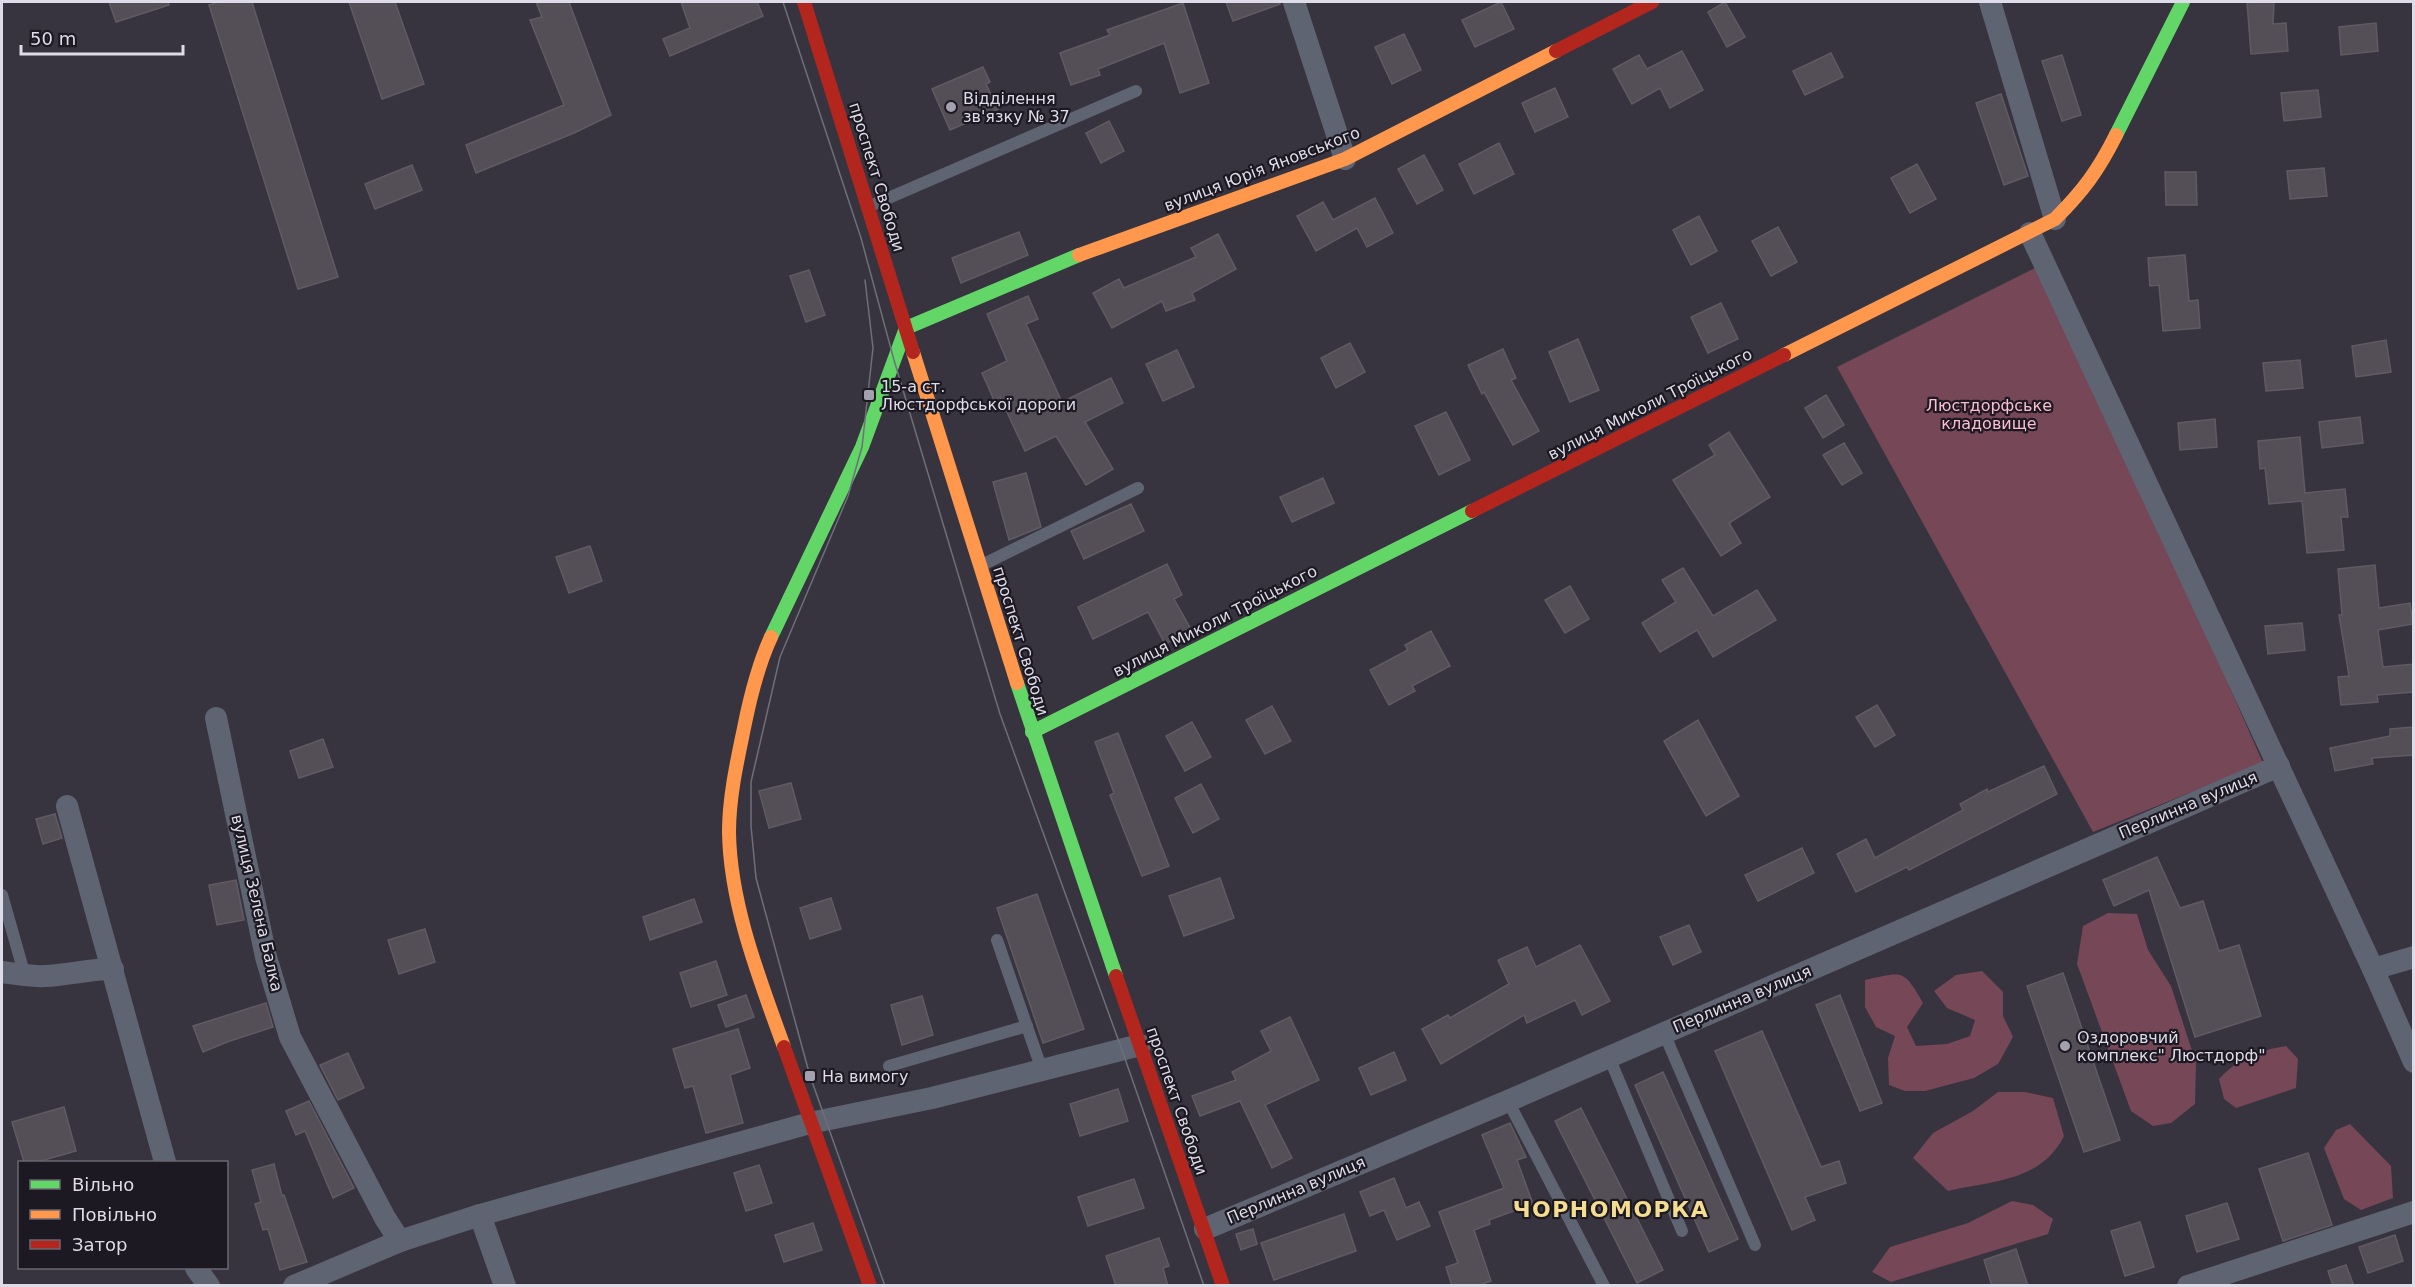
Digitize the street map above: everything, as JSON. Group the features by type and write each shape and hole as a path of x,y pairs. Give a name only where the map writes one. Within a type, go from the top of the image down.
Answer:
{"street":[{"name":"проспект Свободи","path":"804,2 1032,732 1223,1286"},
{"path":"1294,2 1345,159"},
{"path":"1990,2 2055,219"},
{"name":"вулиця Миколи Троїцького","path":"1032,732 2055,219 2082,192 2104,159 2183,2"},
{"name":"вулиця Юрія Яновського","path":"906,328 1065,260 1345,159 1646,3"},
{"path":"2030,233 2279,766 2414,1062"},
{"path":"870,1286 760,979 737,900 729,832 735,770 748,709 768,644 862,447 906,328"},
{"name":"вулиця Зелена Балка","path":"216,718 266,957 291,1037 385,1218 400,1241"},
{"name":"Перлинна вулиця","path":"1204,1229 1508,1101 2279,766"},
{"path":"67,806 165,1161"},
{"path":"2373,969 2414,957"},
{"path":"2,972 25,976 46,976 113,969"},
{"path":"294,1286 400,1241 480,1215 810,1123 932,1098 1140,1045"},
{"path":"2188,1286 2414,1212"},
{"path":"480,1215 505,1286"},
{"path":"197,1269 209,1286"}],"lane":[{"path":"869,206 1136,91"},
{"path":"981,566 1138,488"},
{"path":"2,895 25,976"},
{"path":"997,940 1042,1070"},
{"path":"889,1066 1027,1026"},
{"path":"1664,1033 1755,1245"},
{"path":"1610,1057 1682,1231"},
{"path":"1508,1101 1604,1286"}],"green space":[{"name":"Люстдорфське кладовище","path":"2043,264 2263,763 2093,832 1837,367"},
{"path":"2108,913 2137,914 2148,950 2171,986 2196,1063 2195,1104 2171,1123 2153,1126 2131,1111 2077,964 2083,926"},
{"path":"1982,971 2003,992 2003,1016 2013,1037 1998,1064 1974,1078 1925,1091 1905,1091 1889,1085 1888,1058 1895,1036 1876,1027 1865,1007 1865,980 1887,975 1901,975 1906,978 1923,1003 1907,1027 1916,1046 1947,1044 1970,1036 1975,1020 1947,1008 1934,991 1956,975"},
{"path":"2286,1046 2298,1059 2296,1088 2236,1108 2224,1099 2219,1079 2234,1065 2249,1056"},
{"path":"1998,1092 2025,1092 2053,1098 2064,1136 2042,1163 2029,1171 1998,1181 1948,1191 1913,1158 1933,1133 1973,1111"},
{"path":"2350,1124 2391,1166 2393,1198 2361,1210 2344,1199 2324,1148 2336,1130"},
{"path":"2012,1201 2033,1205 2053,1219 2048,1234 1891,1282 1872,1272 1890,1247 1968,1223"}],"building":[{"path":"109,2 168,2 169,5 116,22"},
{"path":"219,2 252,2 338,277 298,289 209,5"},
{"path":"349,2 395,2 424,84 382,99"},
{"path":"536,2 569,2 611,115 574,133 476,173 466,145 564,105 530,20 542,17"},
{"path":"681,2 757,2 763,16 670,56 663,39 690,28"},
{"path":"1226,2 1279,2 1280,4 1233,21"},
{"path":"1501,2 1514,29 1475,47 1462,20"},
{"path":"1725,2 1745,37 1727,47 1708,12"},
{"path":"2247,2 2274,2 2273,24 2286,23 2288,51 2251,54"},
{"path":"1183,3 1209,83 1180,93 1164,43 1098,69 1100,75 1071,85 1060,53 1110,35 1107,30"},
{"path":"2376,23 2378,51 2341,55 2339,27"},
{"path":"1404,34 1421,70 1392,84 1375,47"},
{"path":"1682,51 1703,90 1670,108 1660,88 1632,104 1613,69 1639,55 1647,69"},
{"path":"1831,53 1843,77 1805,95 1793,71"},
{"path":"2062,55 2081,115 2062,121 2042,61"},
{"path":"983,67 990,82 986,84 998,109 950,130 932,89"},
{"path":"1555,88 1568,117 1535,132 1522,103"},
{"path":"2318,90 2321,117 2284,121 2281,93"},
{"path":"2001,94 2028,176 2004,185 1976,103"},
{"path":"1109,121 1124,151 1101,163 1086,133"},
{"path":"1499,143 1514,174 1474,194 1459,164"},
{"path":"1424,155 1443,190 1417,204 1398,169"},
{"path":"1917,164 1936,199 1910,213 1891,178"},
{"path":"412,165 422,190 375,209 365,184"},
{"path":"2324,168 2327,196 2290,199 2287,171"},
{"path":"2165,172 2196,172 2197,205 2166,205"},
{"path":"1375,198 1393,233 1367,247 1357,228 1316,251 1297,216 1323,202 1333,220"},
{"path":"1699,216 1717,251 1691,265 1673,230"},
{"path":"1778,227 1797,262 1771,276 1752,241"},
{"path":"1019,232 1028,255 961,283 952,258"},
{"path":"1218,234 1236,269 1192,293 1195,300 1166,311 1162,301 1112,328 1093,293 1119,279 1124,288 1196,257 1191,248"},
{"path":"2185,255 2189,301 2198,300 2200,328 2163,331 2159,285 2150,286 2148,258"},
{"path":"809,270 825,315 806,322 790,276"},
{"path":"1028,296 1038,319 1026,324 1062,402 1111,378 1123,403 1085,422 1113,469 1086,485 1056,436 1025,451 1000,397 994,400 982,373 1007,361 987,314"},
{"path":"1721,303 1738,339 1708,353 1691,317"},
{"path":"1578,339 1599,390 1570,402 1549,352"},
{"path":"2386,340 2391,372 2356,377 2352,346"},
{"path":"1350,343 1365,372 1336,388 1321,358"},
{"path":"1503,349 1516,378 1511,380 1539,431 1513,445 1484,392 1482,394 1468,365"},
{"path":"1177,350 1194,387 1163,401 1146,364"},
{"path":"2300,360 2303,388 2266,391 2263,363"},
{"path":"1826,395 1844,425 1823,438 1805,408"},
{"path":"1446,412 1470,460 1439,475 1415,426"},
{"path":"2360,417 2363,443 2322,448 2319,422"},
{"path":"2215,419 2217,447 2180,450 2178,423"},
{"path":"1729,432 1770,497 1729,523 1741,543 1721,556 1673,480 1715,455 1709,445"},
{"path":"2300,437 2305,493 2345,489 2348,517 2341,517 2344,550 2307,553 2302,501 2269,504 2265,468 2260,469 2258,441"},
{"path":"1844,443 1862,473 1842,485 1823,455"},
{"path":"1026,473 1041,527 1009,540 993,482"},
{"path":"1323,478 1334,503 1292,522 1280,497"},
{"path":"1131,504 1144,531 1084,559 1071,531"},
{"path":"590,546 602,581 569,593 556,557"},
{"path":"1167,564 1182,595 1174,599 1192,631 1165,644 1148,612 1093,639 1078,607"},
{"path":"2375,565 2379,608 2410,603 2413,624 2378,630 2383,667 2414,664 2414,692 2377,695 2378,702 2341,705 2338,677 2349,676 2339,615 2342,615 2338,569"},
{"path":"1683,568 1713,616 1757,590 1776,620 1713,657 1697,630 1660,652 1642,623 1676,602 1662,580"},
{"path":"1570,586 1589,619 1565,633 1545,600"},
{"path":"2302,623 2305,650 2268,654 2265,626"},
{"path":"1431,631 1450,666 1412,686 1415,691 1389,705 1370,670 1408,650 1405,645"},
{"path":"1877,705 1895,735 1875,747 1856,717"},
{"path":"1272,706 1291,741 1265,754 1246,720"},
{"path":"1698,720 1739,796 1706,816 1664,741"},
{"path":"1192,722 1211,757 1185,771 1166,736"},
{"path":"2414,727 2414,755 2372,758 2373,764 2335,771 2330,748 2390,736 2390,729"},
{"path":"1118,733 1169,866 1142,876 1110,795 1114,793 1095,742"},
{"path":"323,739 333,767 299,778 290,751"},
{"path":"2044,766 2057,794 1909,870 1907,867 1856,892 1837,854 1866,839 1875,858 1963,810 1960,804 1987,789 1988,792"},
{"path":"791,783 801,819 769,828 759,791"},
{"path":"1201,784 1219,819 1193,833 1175,798"},
{"path":"55,814 62,838 43,844 36,819"},
{"path":"1802,848 1814,873 1758,901 1745,875"},
{"path":"2157,857 2180,908 2203,901 2219,951 2239,945 2261,1016 2195,1037 2149,890 2114,906 2103,880"},
{"path":"1220,878 1234,918 1184,936 1169,896"},
{"path":"236,880 244,920 217,925 209,885"},
{"path":"1037,894 1084,1029 1043,1043 997,908"},
{"path":"831,898 841,929 810,939 800,908"},
{"path":"694,899 702,922 650,940 643,917"},
{"path":"1689,925 1701,952 1673,965 1660,937"},
{"path":"425,929 435,962 399,974 388,940"},
{"path":"1580,945 1610,1001 1582,1015 1575,1000 1527,1023 1524,1015 1441,1064 1422,1029 1448,1015 1450,1018 1509,984 1498,960 1527,947 1536,967"},
{"path":"716,961 727,995 691,1007 680,973"},
{"path":"2063,973 2120,1140 2084,1152 2027,986"},
{"path":"746,995 754,1017 726,1027 718,1005"},
{"path":"1840,995 1882,1103 1860,1111 1816,1005"},
{"path":"922,996 933,1035 902,1045 891,1005"},
{"path":"266,1003 273,1027 203,1052 193,1026"},
{"path":"1290,1017 1319,1080 1265,1105 1292,1158 1272,1168 1240,1101 1200,1116 1192,1096 1236,1080 1232,1072 1271,1051 1261,1031"},
{"path":"738,1029 750,1068 730,1075 743,1123 706,1133 693,1086 685,1088 673,1049"},
{"path":"1762,1031 1821,1167 1839,1161 1846,1183 1805,1197 1815,1220 1792,1230 1715,1051"},
{"path":"1394,1052 1406,1080 1371,1095 1359,1068"},
{"path":"348,1053 364,1088 338,1100 320,1065"},
{"path":"1663,1072 1738,1239 1709,1252 1635,1085"},
{"path":"1118,1089 1128,1121 1080,1136 1070,1104"},
{"path":"309,1101 354,1188 333,1198 305,1131 296,1135 286,1111"},
{"path":"64,1107 76,1151 41,1161 24,1161 12,1122"},
{"path":"1581,1108 1663,1270 1637,1283 1555,1121"},
{"path":"1510,1123 1526,1157 1517,1160 1533,1204 1489,1220 1490,1224 1474,1230 1491,1281 1477,1286 1452,1286 1446,1267 1458,1263 1439,1212 1504,1188 1482,1135"},
{"path":"2308,1153 2332,1225 2283,1241 2259,1169"},
{"path":"274,1164 282,1196 284,1195 307,1262 280,1270 268,1229 263,1230 255,1204 261,1202 252,1170"},
{"path":"759,1165 772,1203 746,1211 734,1173"},
{"path":"1394,1178 1406,1208 1419,1202 1430,1226 1397,1240 1384,1210 1370,1216 1360,1192"},
{"path":"1134,1179 1144,1208 1088,1226 1078,1197"},
{"path":"2227,1203 2239,1239 2197,1252 2186,1216"},
{"path":"1344,1214 1356,1251 1274,1280 1261,1243"},
{"path":"2140,1222 2154,1267 2125,1276 2111,1231"},
{"path":"813,1223 822,1250 784,1262 775,1235"},
{"path":"1253,1229 1257,1244 1241,1250 1236,1234"},
{"path":"2395,1235 2403,1261 2368,1273 2359,1247"},
{"path":"1159,1238 1169,1266 1163,1268 1168,1286 1116,1286 1106,1256"},
{"path":"2016,1249 2028,1286 1992,1286 1984,1260"},
{"path":"2346,1265 2354,1286 2333,1286 2328,1271"}],"tram line":[{"path":"783,2 861,238 894,360 1000,714 1122,1050 1204,1286"},
{"path":"865,280 873,348 862,447 848,496 780,657 751,782 751,826 756,878 810,1076 885,1286"}],"traffic: fast":[{"path":"2116,135 2183,2"},
{"path":"771,637 862,447 906,328 1079,255"},
{"path":"1032,732 1472,511"},
{"path":"1017,683 1116,976"}],"traffic: slow":[{"path":"1079,255 1345,159 1556,51"},
{"path":"1784,355 2055,219 2089,180 2116,135"},
{"path":"913,352 1017,683"},
{"path":"771,637 758,670 746,717 732,793 729,832 735,887 748,942 784,1047"}],"traffic: jam":[{"path":"804,2 913,352"},
{"path":"1556,51 1652,2"},
{"path":"1472,511 1784,355"},
{"path":"1116,976 1223,1286"},
{"path":"784,1047 870,1286"}],"place":[{"name":"Відділення зв'язку № 37","path":"951,107"},
{"name":"15-а ст. Люстдорфської дороги","path":"869,395"},
{"name":"Оздоровчий комплекс\" Люстдорф\"","path":"2065,1046"},
{"name":"На вимогу","path":"810,1076"}],"district":[{"name":"ЧОРНОМОРКА","path":"1611,1209"}]}
